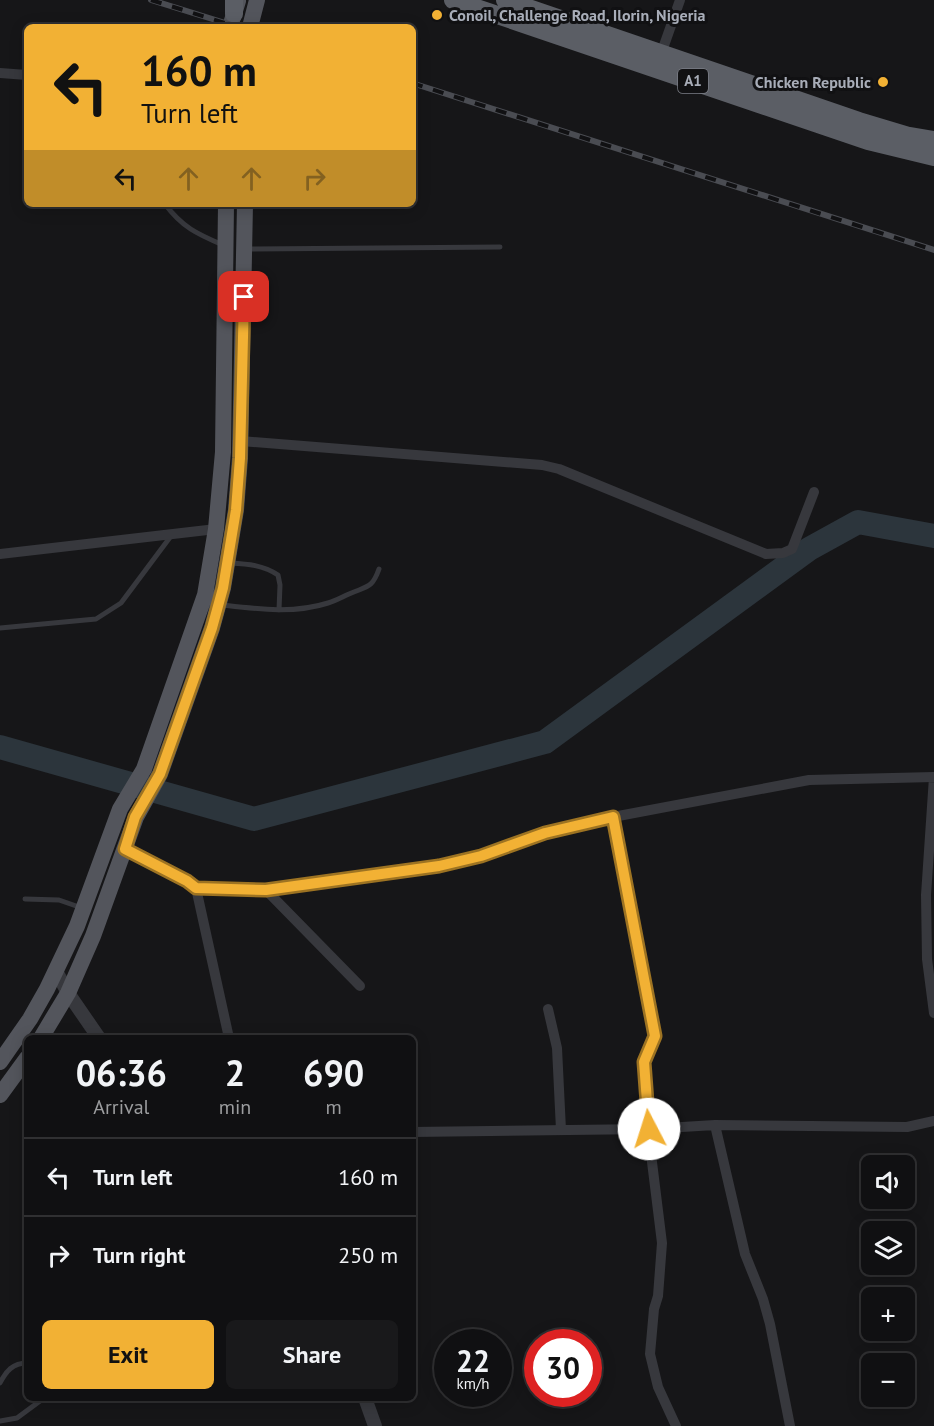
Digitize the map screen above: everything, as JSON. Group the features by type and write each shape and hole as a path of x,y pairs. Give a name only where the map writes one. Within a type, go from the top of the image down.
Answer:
{"highway":[{"name":"A1","path":"453,0 868,141 934,157"},
{"name":"A1","path":"504,0 859,121 909,136 934,140"}],"main road":[{"path":"251,24 257,0"},
{"path":"43,1035 68,993 93,936 125,849 128,813 160,774 211,602 211,565 223,452 226,207"},
{"path":"2,1056 30,1019 56,971 128,813 228,563 236,510 241,441 245,207"},
{"path":"0,1095 24,1062"}],"street":[{"path":"661,54 680,0"},
{"path":"0,73 24,75"},
{"path":"241,441 542,465 559,469 766,554 783,553 792,549 814,492"},
{"path":"0,554 216,529"},
{"path":"125,849 187,881 196,888 266,890 439,866 481,856 545,833 613,817 809,780 934,777 926,895 927,959 934,1013"},
{"path":"613,817 655,1036 644,1062 651,1154 662,1243 650,1354 658,1387 676,1426"},
{"path":"196,888 228,1035"},
{"path":"266,890 360,986"},
{"path":"56,971 97,1035"},
{"path":"548,1009 556,1048 561,1130"},
{"path":"416,1132 649,1129 715,1125 908,1127 934,1121"},
{"path":"715,1125 745,1254 763,1299 770,1324 790,1426"},
{"path":"366,1401 375,1426"}],"lane":[{"path":"167,207 177,220 200,235 225,246 245,249 500,247"},
{"path":"0,628 96,619 121,603 172,534"},
{"path":"228,563 253,564 278,575 279,610"},
{"path":"211,602 279,610 302,609 329,603 369,587 379,569"},
{"path":"25,899 59,900 84,909"},
{"path":"0,1383 10,1368 24,1363"},
{"path":"0,1421 17,1418 40,1401"}],"waterway":[{"path":"0,747 254,819 545,742 809,549 858,522 934,536"}],"railway":[{"path":"151,0 228,24"},
{"path":"416,84 934,250"}],"place":[{"name":"Conoil, Challenge Road, Ilorin, Nigeria","path":"437,15"},
{"name":"Chicken Republic","path":"883,82"}],"route":[{"path":"244,297 240,458 231,549 223,588 212,628 160,774 135,817 125,849 187,881 196,888 266,890 439,866 481,856 545,833 613,817 655,1036 644,1062 649,1129"}]}
